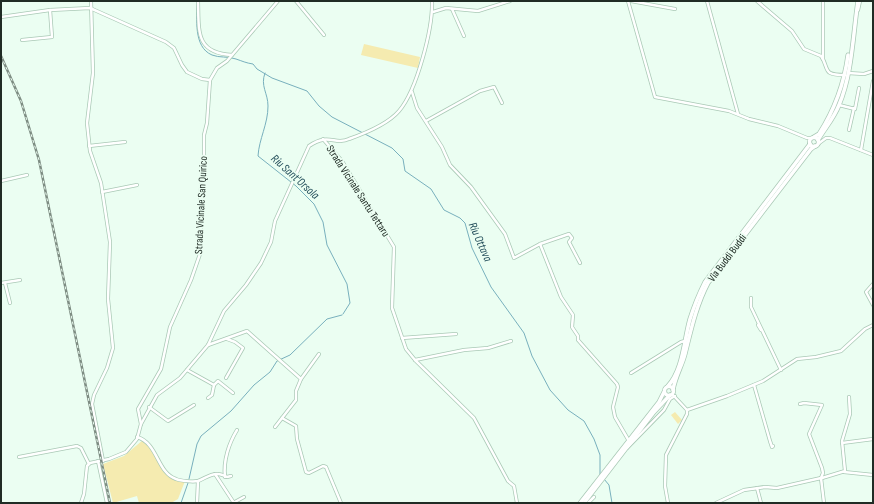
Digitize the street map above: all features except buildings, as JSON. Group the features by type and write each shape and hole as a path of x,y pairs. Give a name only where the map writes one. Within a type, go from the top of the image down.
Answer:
{"main road":[{"name":"Via Buddi Buddi","path":"580,503 645,426 659,406 673,394 693,319 700,298 708,284 817,143 839,105 846,74 858,1"},
{"name":"Via Buddi Buddi","path":"604,475 663,397 664,392 674,376 698,297 705,282 813,137 821,131 836,104 846,74 858,1"},
{"path":"813,137 817,143"},
{"path":"810,143 817,143"},
{"path":"664,392 668,395 673,394 668,386"},
{"name":"Via Buddi Buddi","path":"584,503 599,481"}],"street":[{"path":"91,1 90,8 94,70 87,123 89,146 102,192 110,242 108,299 113,348 94,394 92,404 103,461"},
{"path":"198,1 200,34 204,45 213,52 231,57"},
{"path":"1,17 50,10 90,8 166,42 174,48 187,72 202,79 210,80 217,68 231,57 278,1"},
{"path":"296,1 324,34"},
{"path":"81,503 86,471 89,464 103,461 126,452 137,437 149,407 157,395 187,370 208,345 224,311 246,285 261,262 271,242 275,222 296,179 309,146 327,138 343,141 367,131 399,112 412,92 433,12 432,1"},
{"path":"433,12 442,9 478,11 510,1"},
{"path":"628,1 655,97 698,104 738,114 750,119 778,126 807,138 813,137"},
{"path":"631,1 676,8"},
{"path":"707,1 738,114"},
{"path":"757,1 792,31 804,50 821,56 823,59"},
{"path":"823,1 823,59 825,69 834,75 864,74 873,71"},
{"path":"452,9 464,36"},
{"path":"22,40 52,37 50,10"},
{"name":"Strada Vicinale San Quirico","path":"141,424 138,409 161,369 170,326 191,280 201,251 200,195 204,165 204,135 207,123 210,80"},
{"path":"861,150 873,81"},
{"path":"426,121 467,98 494,87 502,103"},
{"path":"850,130 859,88"},
{"path":"412,92 414,103 442,147 450,165 471,188 505,234 514,258 540,244 569,234 572,238 569,242 580,263"},
{"path":"839,105 854,108"},
{"path":"807,138 810,143"},
{"path":"817,143 826,138 830,138 873,155"},
{"name":"Strada Vicinale Santu Tettaru","path":"323,139 342,162 394,247 392,308 406,349 415,360 474,418 508,481 514,486 517,503"},
{"path":"89,146 125,142"},
{"path":"1,181 27,175"},
{"path":"102,192 137,185"},
{"path":"540,244 561,296 573,315 574,321 572,327 578,336 578,340 617,384 618,387 613,407 615,417 629,441"},
{"path":"1,283 20,280"},
{"path":"5,283 10,303"},
{"path":"873,284 866,292 873,305"},
{"path":"751,298 751,307 780,370"},
{"path":"758,325 780,370"},
{"path":"687,410 754,385 797,359 816,357 841,351 865,329 873,325"},
{"path":"208,345 247,331 301,379"},
{"path":"402,338 456,334"},
{"path":"226,339 235,342 243,348 226,378"},
{"path":"415,360 464,350 488,348 512,340"},
{"path":"631,373 685,341"},
{"path":"275,427 296,400 296,391 301,379 319,354"},
{"path":"187,370 214,385"},
{"path":"208,398 212,395 214,385 218,381 233,393"},
{"path":"754,385 770,441 773,446"},
{"path":"645,426 664,410 673,394 687,410"},
{"path":"843,472 845,469 842,443 850,414 849,397"},
{"path":"800,404 820,403 822,405 809,434 822,468 823,473 821,478 824,503"},
{"path":"149,407 168,421 194,405"},
{"path":"668,503 664,486 666,455 687,414 687,410"},
{"path":"282,418 296,426 297,439 306,472 309,473 322,466 326,467 341,503"},
{"path":"225,477 224,468 230,442 238,430"},
{"path":"137,437 143,439 150,445 170,475 176,479 198,481 215,474 225,477 231,476"},
{"path":"842,443 873,439"},
{"path":"19,457 77,446 81,448 89,464"},
{"path":"98,461 107,503"},
{"path":"716,503 744,490 757,488 778,488 843,472 873,475"},
{"path":"215,474 233,503 244,497"},
{"path":"197,503 198,481"},
{"path":"757,488 761,503"},
{"path":"588,503 594,497"}],"shaded area":[{"path":"364,44 420,57 418,68 361,55"},
{"path":"675,412 682,420 678,424 671,415"},
{"path":"143,440 159,459 167,475 185,481 178,499 171,503 139,503 137,496 113,503 103,464 124,456"}],"waterway":[{"name":"Riu Ottava","path":"197,1 197,31 202,46 206,51 215,56 233,58 253,64 257,69 272,78 307,91 319,106 332,117 392,148 403,159 405,171 431,189 444,210 460,218 465,223 472,248 491,287 524,333 532,356 550,390 568,410 584,421 594,439 600,455 600,475"},
{"name":"Riu Sant'Orsola","path":"265,73 263,82 268,101 268,113 258,156 296,186 314,204 323,222 327,245 347,284 350,303 343,314"},
{"name":"Riu Sant'Orsola","path":"189,479 197,444 201,436 231,411 254,385 270,372 277,361 290,355 327,319 342,315"},
{"name":"Riu Ottava","path":"604,479 609,485 612,503"},
{"name":"Riu Sant'Orsola","path":"181,503 188,483"}],"railway":[{"path":"1,56 21,101 39,160 110,503"}]}
